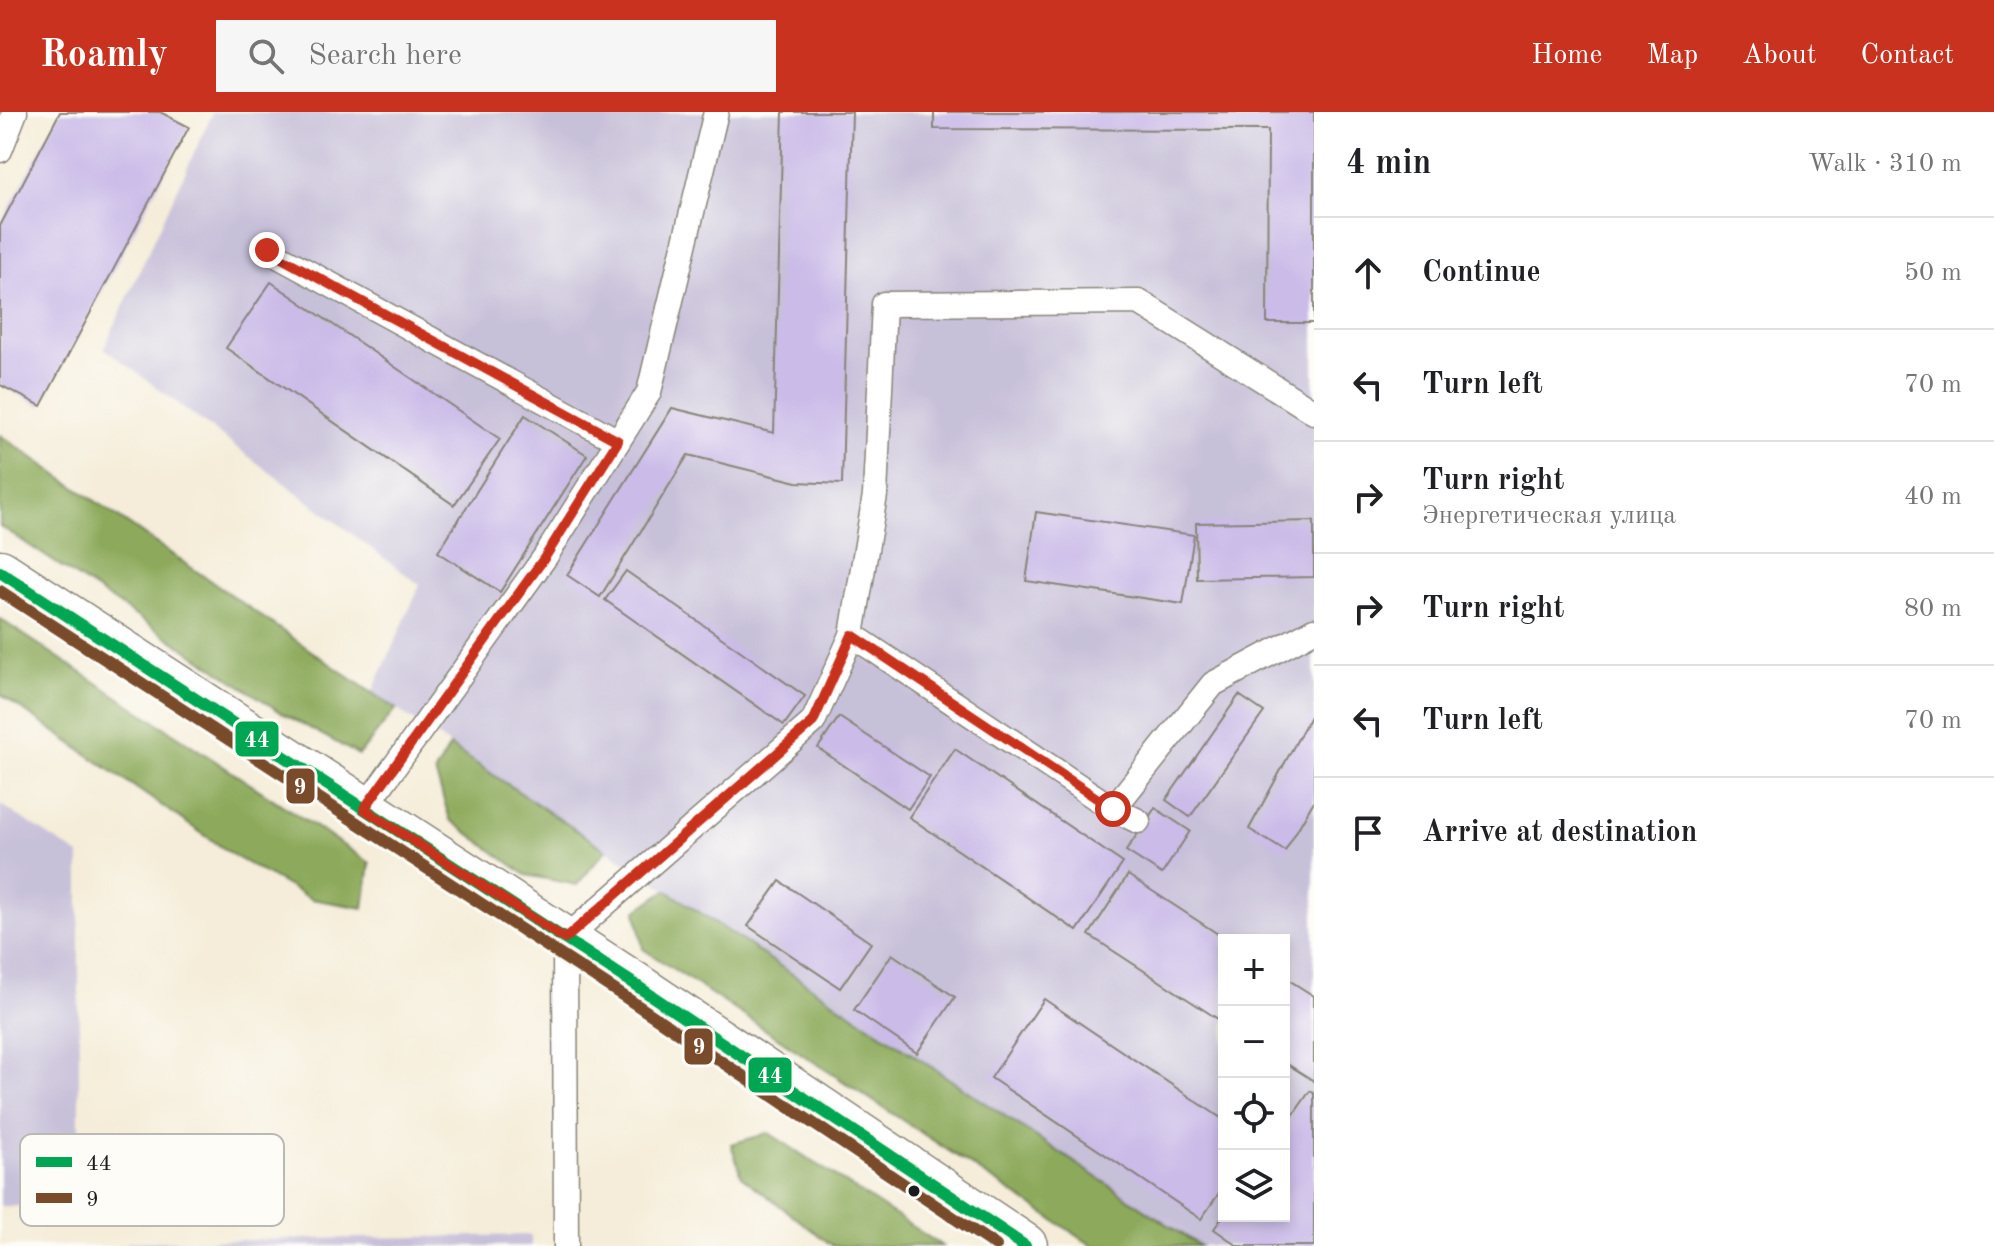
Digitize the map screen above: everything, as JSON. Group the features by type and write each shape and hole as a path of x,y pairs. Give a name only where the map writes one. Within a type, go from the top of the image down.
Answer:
{"street":[{"path":"0,572 565,939 1025,1246"}],"lane":[{"path":"0,150 15,112"},
{"path":"364,809 545,557 649,392 716,112"},
{"path":"267,250 618,441"},
{"path":"566,1246 565,939 813,722 852,635 875,495 884,304 1139,302 1314,412"},
{"path":"1113,809 1213,684 1314,630"},
{"path":"852,635 1113,809 1138,821"}],"shaded area":[{"path":"213,112 1314,112 1314,1246 1200,1246 372,693 420,585 104,348"},
{"path":"0,804 79,855 79,1134 20,1134 20,1206 0,1206"},
{"path":"531,1235 531,1246 128,1246 128,1242"}],"green space":[{"path":"0,435 396,709 359,755 282,713 0,526"},
{"path":"0,619 370,863 364,908 311,899 236,857 0,694"},
{"path":"450,746 606,850 577,885 526,875 450,820 435,772"},
{"path":"666,890 1200,1246 1093,1246 643,949 636,911"},
{"path":"769,1133 942,1246 833,1246 742,1177 731,1144"}],"building":[{"path":"60,112 160,112 189,127 41,406 0,385 0,226"},
{"path":"783,112 852,112 842,484 797,482 688,455 600,597 567,575 672,408 774,433"},
{"path":"934,112 1314,112 1314,323 1267,323 1268,130 934,129"},
{"path":"271,282 500,439 454,505 226,348"},
{"path":"525,415 587,455 500,592 438,552"},
{"path":"1036,512 1194,535 1183,604 1026,581"},
{"path":"1314,521 1314,577 1197,579 1196,523"},
{"path":"626,571 805,696 784,725 605,600"},
{"path":"1239,695 1264,712 1190,817 1166,800"},
{"path":"1314,709 1314,801 1285,851 1249,829"},
{"path":"839,717 930,777 908,809 818,748"},
{"path":"955,749 1123,863 1077,931 909,817"},
{"path":"1155,808 1190,831 1162,874 1126,851"},
{"path":"1128,875 1218,934 1218,1019 1089,935"},
{"path":"780,881 871,943 840,988 748,926"},
{"path":"892,954 955,997 917,1053 854,1010"},
{"path":"1290,981 1314,996 1314,1081 1290,1066"},
{"path":"1044,999 1218,1116 1218,1195 1201,1219 991,1078"},
{"path":"1310,1091 1314,1093 1314,1246 1238,1246 1214,1229 1219,1222 1290,1222 1290,1119"}],"transit line":[{"name":"44","path":"0,572 634,984 1025,1246"},
{"name":"9","path":"0,591 625,997 996,1246"}],"route":[{"path":"267,250 618,441 545,557 364,809 565,939 813,722 852,635 1113,809"}]}
